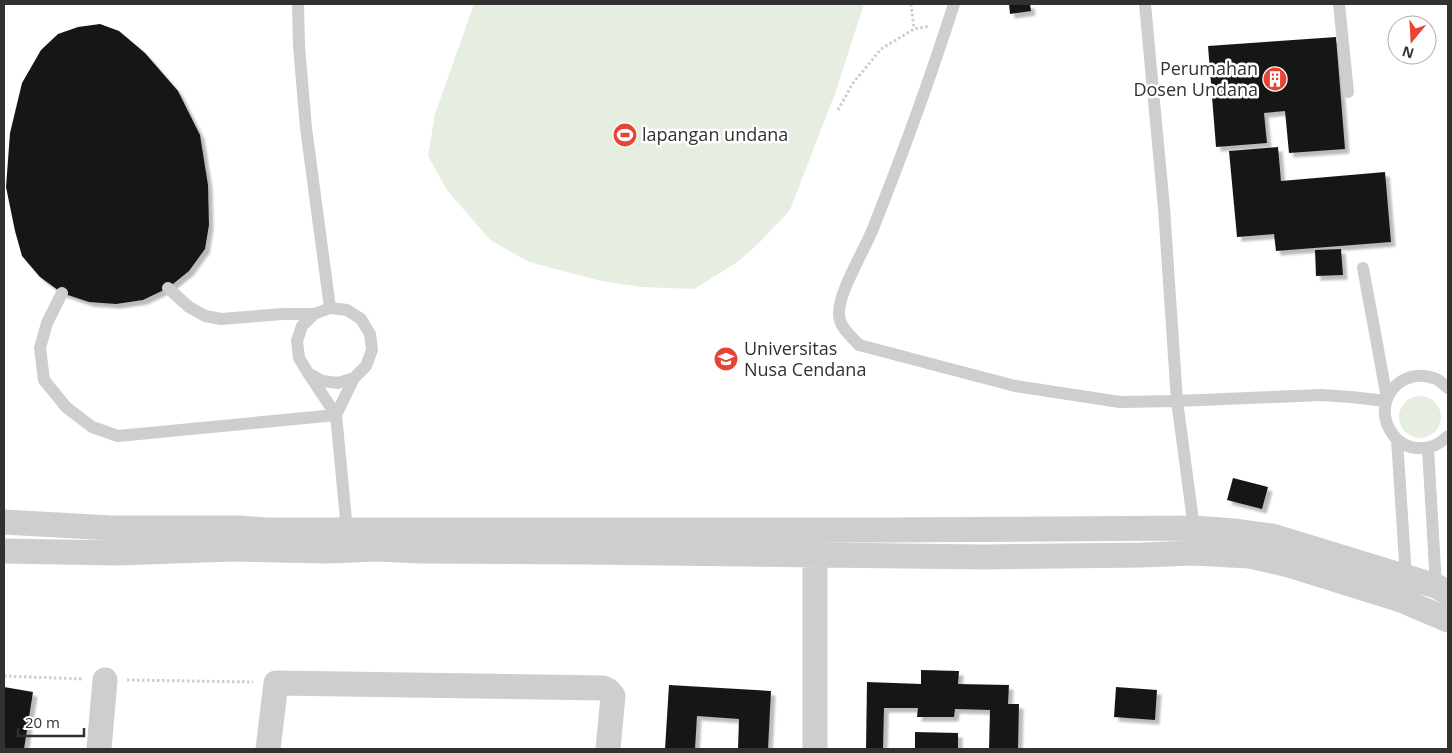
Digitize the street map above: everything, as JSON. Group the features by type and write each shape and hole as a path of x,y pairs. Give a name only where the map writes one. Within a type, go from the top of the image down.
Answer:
{"street":[{"path":"4,522 111,528 238,528 334,537 377,549 423,551 984,558 1192,553 1250,556 1403,588 1442,590"},
{"path":"1192,553 1194,528"},
{"path":"4,551 117,553 233,549 334,537 815,530 1194,528 1272,536 1403,588 1448,620"},
{"path":"814,749 815,530"},
{"path":"99,749 105,680"},
{"path":"268,749 276,683 603,688 613,696 608,749"}],"lane":[{"path":"298,4 299,46 306,128 330,308"},
{"path":"954,4 916,117 873,229 843,294 838,314 844,330 859,345 1015,386 1120,402 1177,402 1321,395 1386,399"},
{"path":"1145,4 1164,208 1177,402 1194,528"},
{"path":"1340,4 1348,92"},
{"path":"1363,268 1386,399 1384,415 1388,429 1397,440 1411,448 1428,448 1440,444 1448,436"},
{"path":"168,288 189,307 205,316 221,319 283,314 314,314 330,308 347,310 361,319 370,334 372,350 366,366 354,378 336,416 334,537"},
{"path":"62,292 46,323 40,348 44,380 66,407 92,427 118,436 336,416"},
{"path":"314,314 302,326 297,342 298,358 336,416"},
{"path":"308,373 322,381 338,383 354,378"},
{"path":"1386,399 1396,385 1408,377 1424,375 1443,382 1448,388"},
{"path":"1397,440 1403,588"},
{"path":"1428,448 1442,590"}],"path":[{"path":"911,4 914,29"},
{"path":"838,110 853,83 881,49 914,29 948,22"},
{"path":"4,676 276,683"}],"shaded area":[{"name":"lapangan undana","path":"474,4 864,4 836,91 790,210 757,245 736,263 694,289 642,287 601,281 529,262 490,240 447,190 428,156 435,114"},
{"path":"1420,396 1435,402 1441,417 1435,432 1420,438 1405,432 1399,417 1405,402"}],"building":[{"path":"1009,4 1030,4 1031,11 1010,14"},
{"path":"100,24 119,31 145,53 178,91 200,135 208,185 209,225 205,249 189,271 168,288 143,300 116,304 89,302 62,293 40,277 22,256 6,187 10,133 22,83 41,50 58,34 78,27"},
{"name":"Perumahan Dosen Undana","path":"1336,37 1345,149 1289,153 1285,111 1264,113 1267,143 1216,147 1208,46"},
{"name":"Perumahan Dosen Undana","path":"1278,147 1281,181 1385,172 1391,242 1276,251 1274,234 1237,237 1229,151"},
{"path":"1341,249 1343,275 1316,276 1315,250"},
{"path":"1233,478 1268,487 1262,509 1227,500"},
{"path":"921,670 959,671 958,684 1009,685 1008,704 1019,704 1018,749 989,749 990,710 955,709 954,717 917,717 918,708 884,708 883,749 866,749 867,682 921,684"},
{"path":"669,685 771,691 768,749 738,749 739,719 697,716 695,749 665,749"},
{"path":"4,687 33,692 24,749 4,749"},
{"path":"1116,687 1157,690 1155,720 1114,717"},
{"path":"915,732 958,733 958,749 915,749"}],"place":[{"name":"Perumahan Dosen Undana","path":"1275,79"},
{"name":"lapangan undana","path":"625,135"},
{"name":"Universitas Nusa Cendana","path":"726,359"}]}
